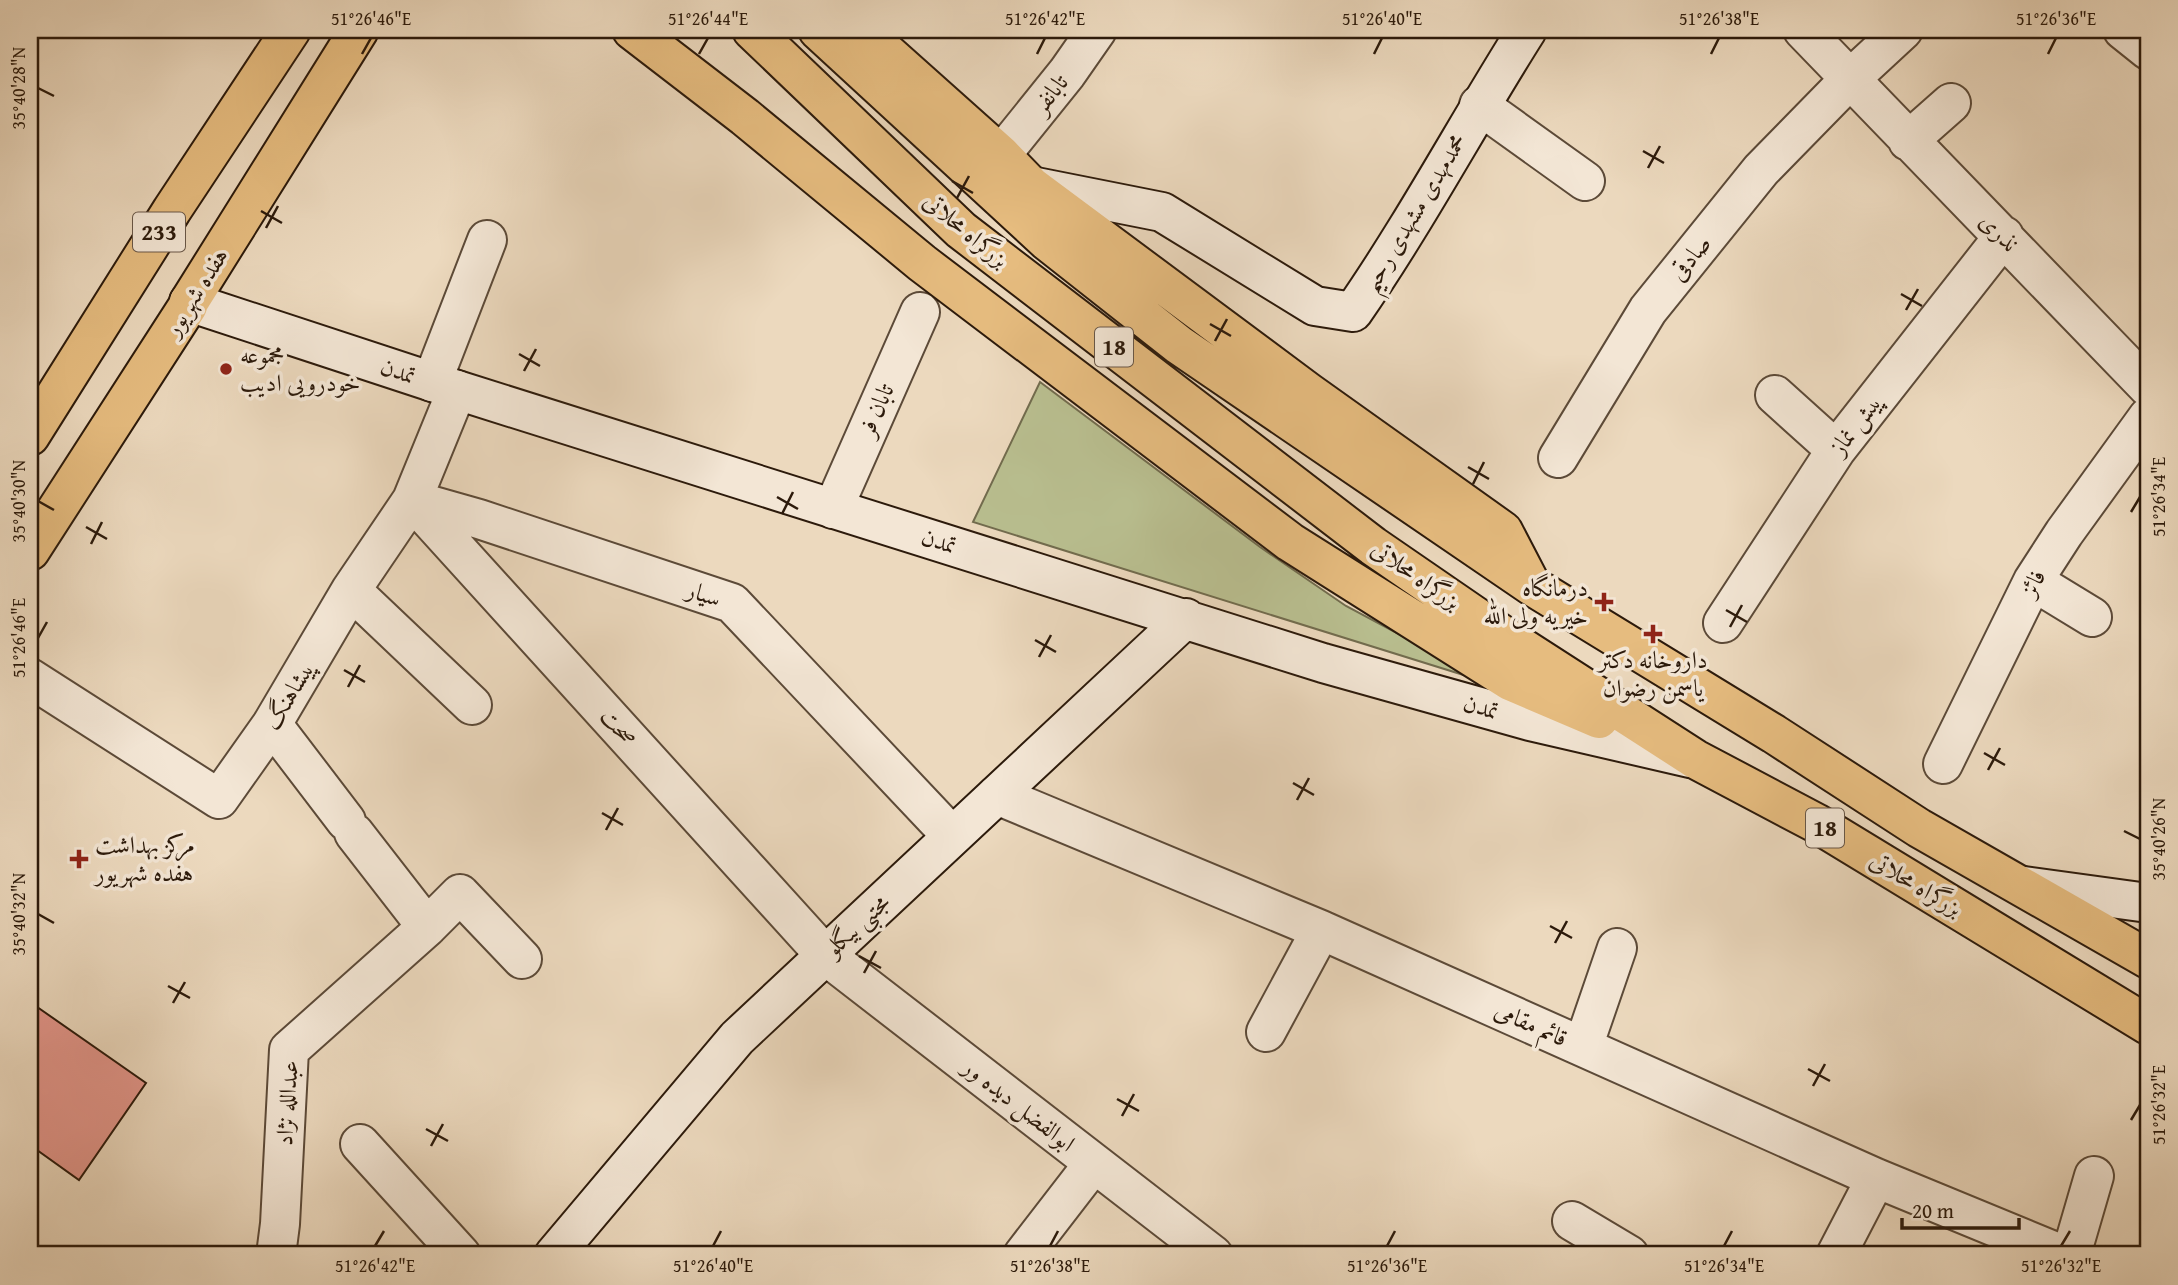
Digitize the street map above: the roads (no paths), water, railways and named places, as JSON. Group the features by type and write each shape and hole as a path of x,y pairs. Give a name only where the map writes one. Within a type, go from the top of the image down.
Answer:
{"main road":[{"name":"233","path":"36,416 291,30"},
{"name":"هفده شهریور","path":"30,551 188,306 359,30"},
{"path":"632,30 744,117 922,263 1290,542 1510,681 1695,759"},
{"name":"بزرگراه محلاتی","path":"752,30 961,230 1373,545 1501,634 1695,759 1816,823 2148,1026"},
{"name":"بزرگراه محلاتی","path":"818,30 1047,241 1179,345 1532,586 1715,697 1919,828 2148,959"},
{"path":"861,30 1001,155 1031,186 1338,415 1503,531 1532,586"}],"street":[{"name":"تابانفر","path":"1001,155 1097,30"},
{"name":"محمدمهدی مشهدی رحیم","path":"1031,186 1162,212 1315,306 1353,312 1375,281 1479,105 1527,30"},
{"path":"1802,30 1849,79"},
{"name":"صادقی","path":"1558,458 1648,310 1760,170 1849,79 1903,30"},
{"path":"2123,30 2148,50"},
{"name":"نذری","path":"1849,79 2148,387"},
{"path":"1908,141 1951,103"},
{"path":"1479,105 1585,181"},
{"name":"پیش نماز","path":"1723,623 1836,450 2004,236"},
{"name":"پیشاهنگ","path":"30,678 219,799 272,724 351,590 412,500 487,240"},
{"name":"تمدن","path":"189,302 445,386 1323,663 1530,721 1695,759"},
{"name":"تابان فر","path":"833,509 920,312"},
{"path":"1775,395 1836,450"},
{"name":"فائز","path":"1943,764 2033,581 2064,533 2148,417"},
{"name":"سیار","path":"412,500 479,519 732,604 952,836"},
{"name":"صحت","path":"412,500 825,955"},
{"path":"2033,581 2092,617"},
{"path":"351,590 472,705"},
{"name":"مجتبی بیگلو","path":"554,1255 737,1038 1186,618"},
{"path":"272,724 427,928"},
{"name":"قائم مقامی","path":"997,794 1321,930 1876,1178 2063,1255"},
{"path":"2024,886 2148,902"},
{"name":"عبدالله نژاد","path":"276,1255 289,1050 427,928 460,894 522,959"},
{"path":"1266,1032 1321,930"},
{"path":"1583,1047 1617,948"},
{"name":"ابوالفضل دیده ور","path":"825,955 1213,1255"},
{"path":"360,1144 461,1255"},
{"path":"1023,1255 1094,1163"},
{"path":"2071,1255 2094,1176"},
{"path":"1836,1255 1876,1178"},
{"path":"1572,1221 1629,1255"}],"place":[{"name":"مجموعه خودرویی ادیب","path":"226,369"},
{"name":"درمانگاه خیریه ولی الله","path":"1604,602"},
{"name":"داروخانه دکتر یاسمن رضوان","path":"1653,634"},
{"name":"مرکز بهداشت هفده شهریور","path":"79,859"}]}
